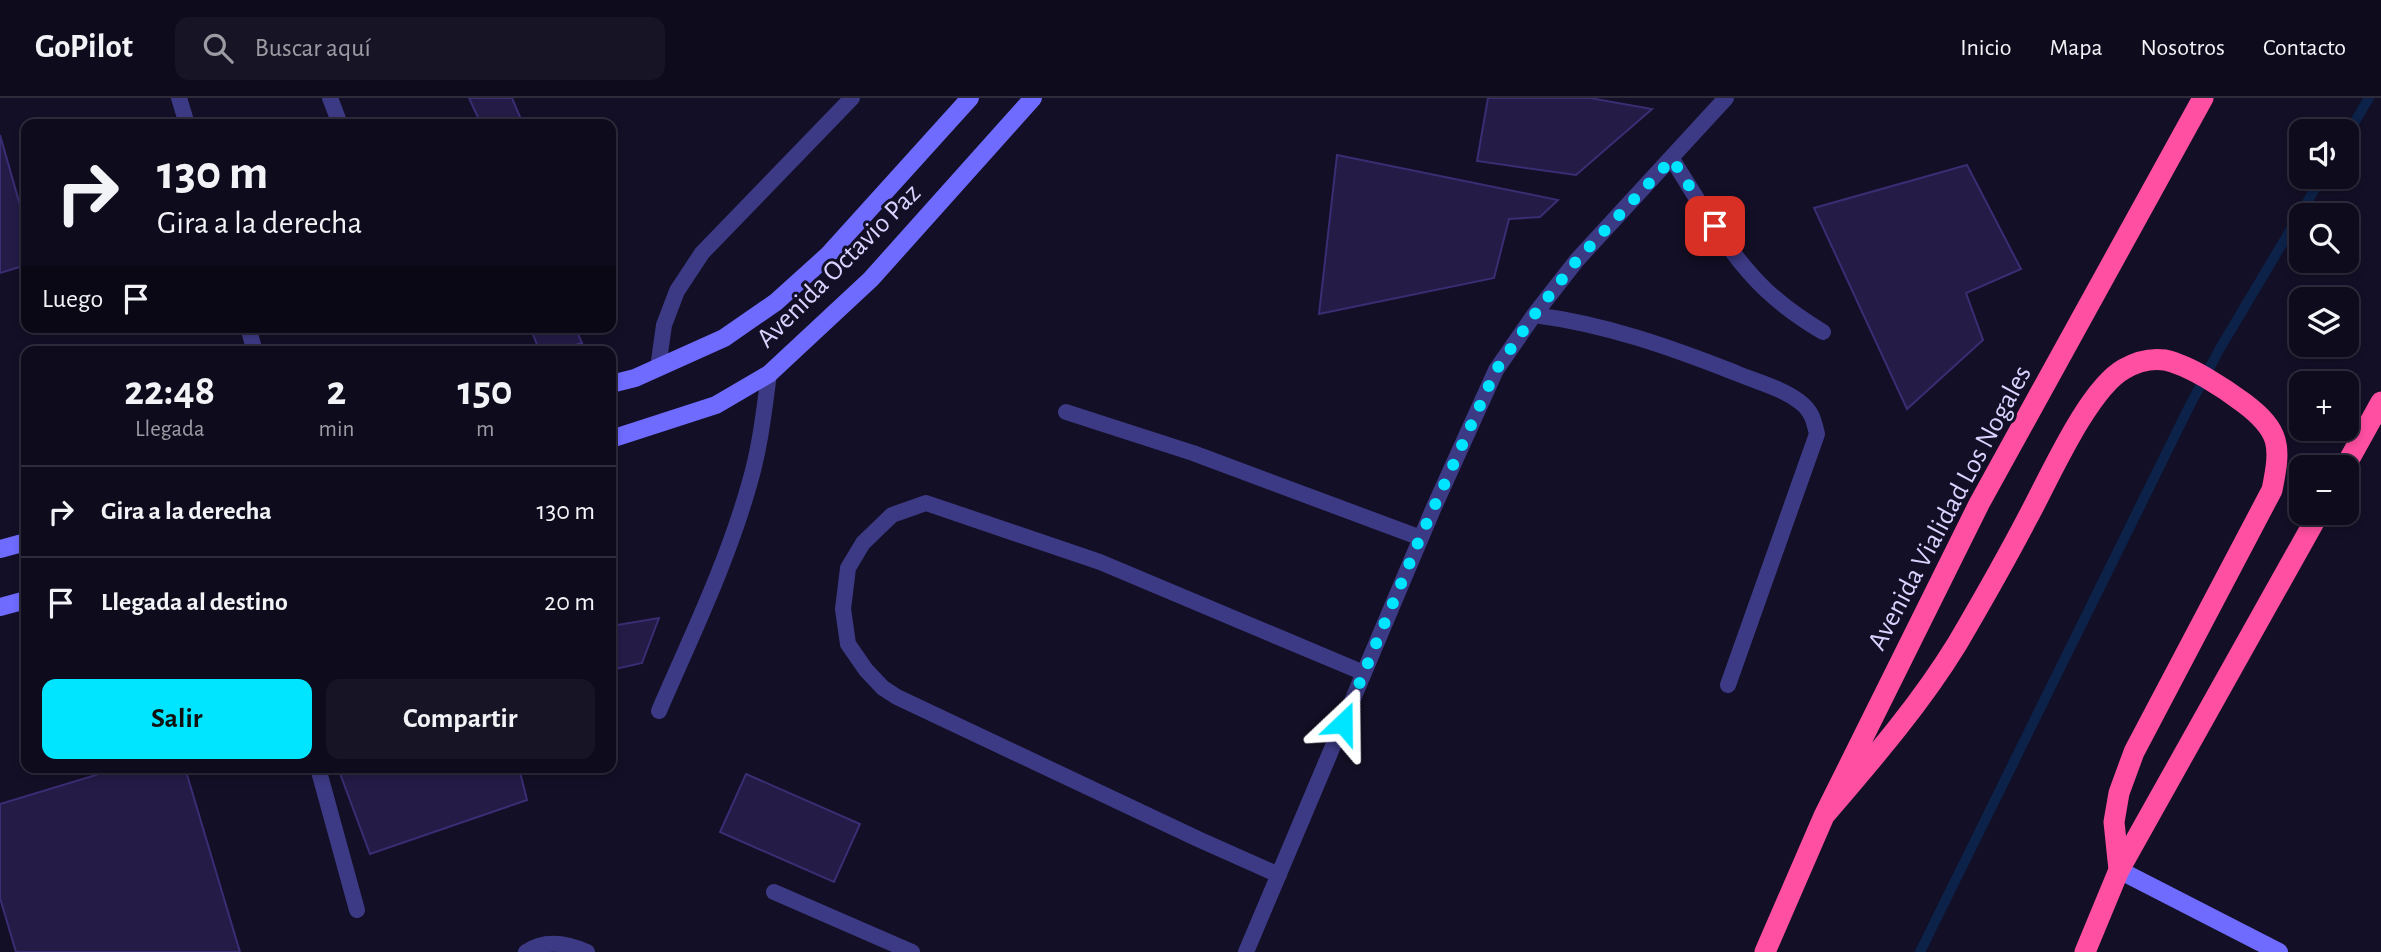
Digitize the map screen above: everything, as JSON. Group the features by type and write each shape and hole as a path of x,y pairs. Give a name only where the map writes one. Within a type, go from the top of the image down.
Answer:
{"highway":[{"name":"Avenida Vialidad Los Nogales","path":"1765,952 1824,816 1979,505 2203,98"},
{"path":"1824,816 1914,707 1956,645 2028,519 2068,441 2107,381 2142,361 2165,360 2190,370 2234,395 2268,423 2277,444 2277,465 2272,490 2134,752 2119,793 2114,822 2119,870"},
{"path":"2352,455 2381,402"},
{"path":"2085,952 2119,870 2312,525"}],"street":[{"name":"Avenida Octavio Paz","path":"616,382 658,368 724,338 776,302 828,255 970,98"},
{"name":"Avenida Octavio Paz","path":"616,437 716,405 769,374 871,279 1033,98"},
{"path":"0,549 21,543"},
{"path":"0,607 21,601"},
{"path":"2119,870 2279,952"}],"lane":[{"path":"179,98 185,119"},
{"path":"330,98 338,119"},
{"path":"658,368 664,325 677,291 702,253 852,98"},
{"path":"1246,952 1420,538 1496,370 1577,260 1726,98"},
{"path":"1672,159 1730,249 1766,290 1796,316 1823,332"},
{"path":"1534,315 1607,328 1678,351 1785,393 1802,403 1814,417 1817,434 1728,685"},
{"path":"659,711 716,580 749,486 762,434 769,374"},
{"path":"1066,412 1193,453 1420,538"},
{"path":"1279,875 883,688 848,644 844,609 848,568 863,543 892,516 926,503 1100,562 1364,673"},
{"path":"319,773 357,911"},
{"path":"774,892 912,952"},
{"path":"526,952 533,947 554,943 572,945 587,952"}],"building":[{"path":"469,98 512,98 521,119 479,119"},
{"path":"1488,98 1590,98 1652,109 1576,175 1477,161"},
{"path":"0,135 21,208 21,267 0,273"},
{"path":"1337,155 1558,200 1540,217 1509,219 1494,278 1319,314"},
{"path":"1967,165 2021,269 1966,293 1983,340 1907,409 1814,208"},
{"path":"532,333 578,333 582,343 571,346 538,346"},
{"path":"659,618 642,663 616,669 616,625"},
{"path":"102,773 186,773 240,952 16,952 0,898 0,804"},
{"path":"340,773 520,773 527,800 370,854"},
{"path":"746,774 860,824 834,882 720,832"}],"waterway":[{"path":"2357,119 2369,98"},
{"path":"1920,952 2188,409 2219,350 2315,189"}],"route":[{"path":"1343,723 1420,538 1496,370 1534,315 1577,260 1672,159 1715,226"}]}
